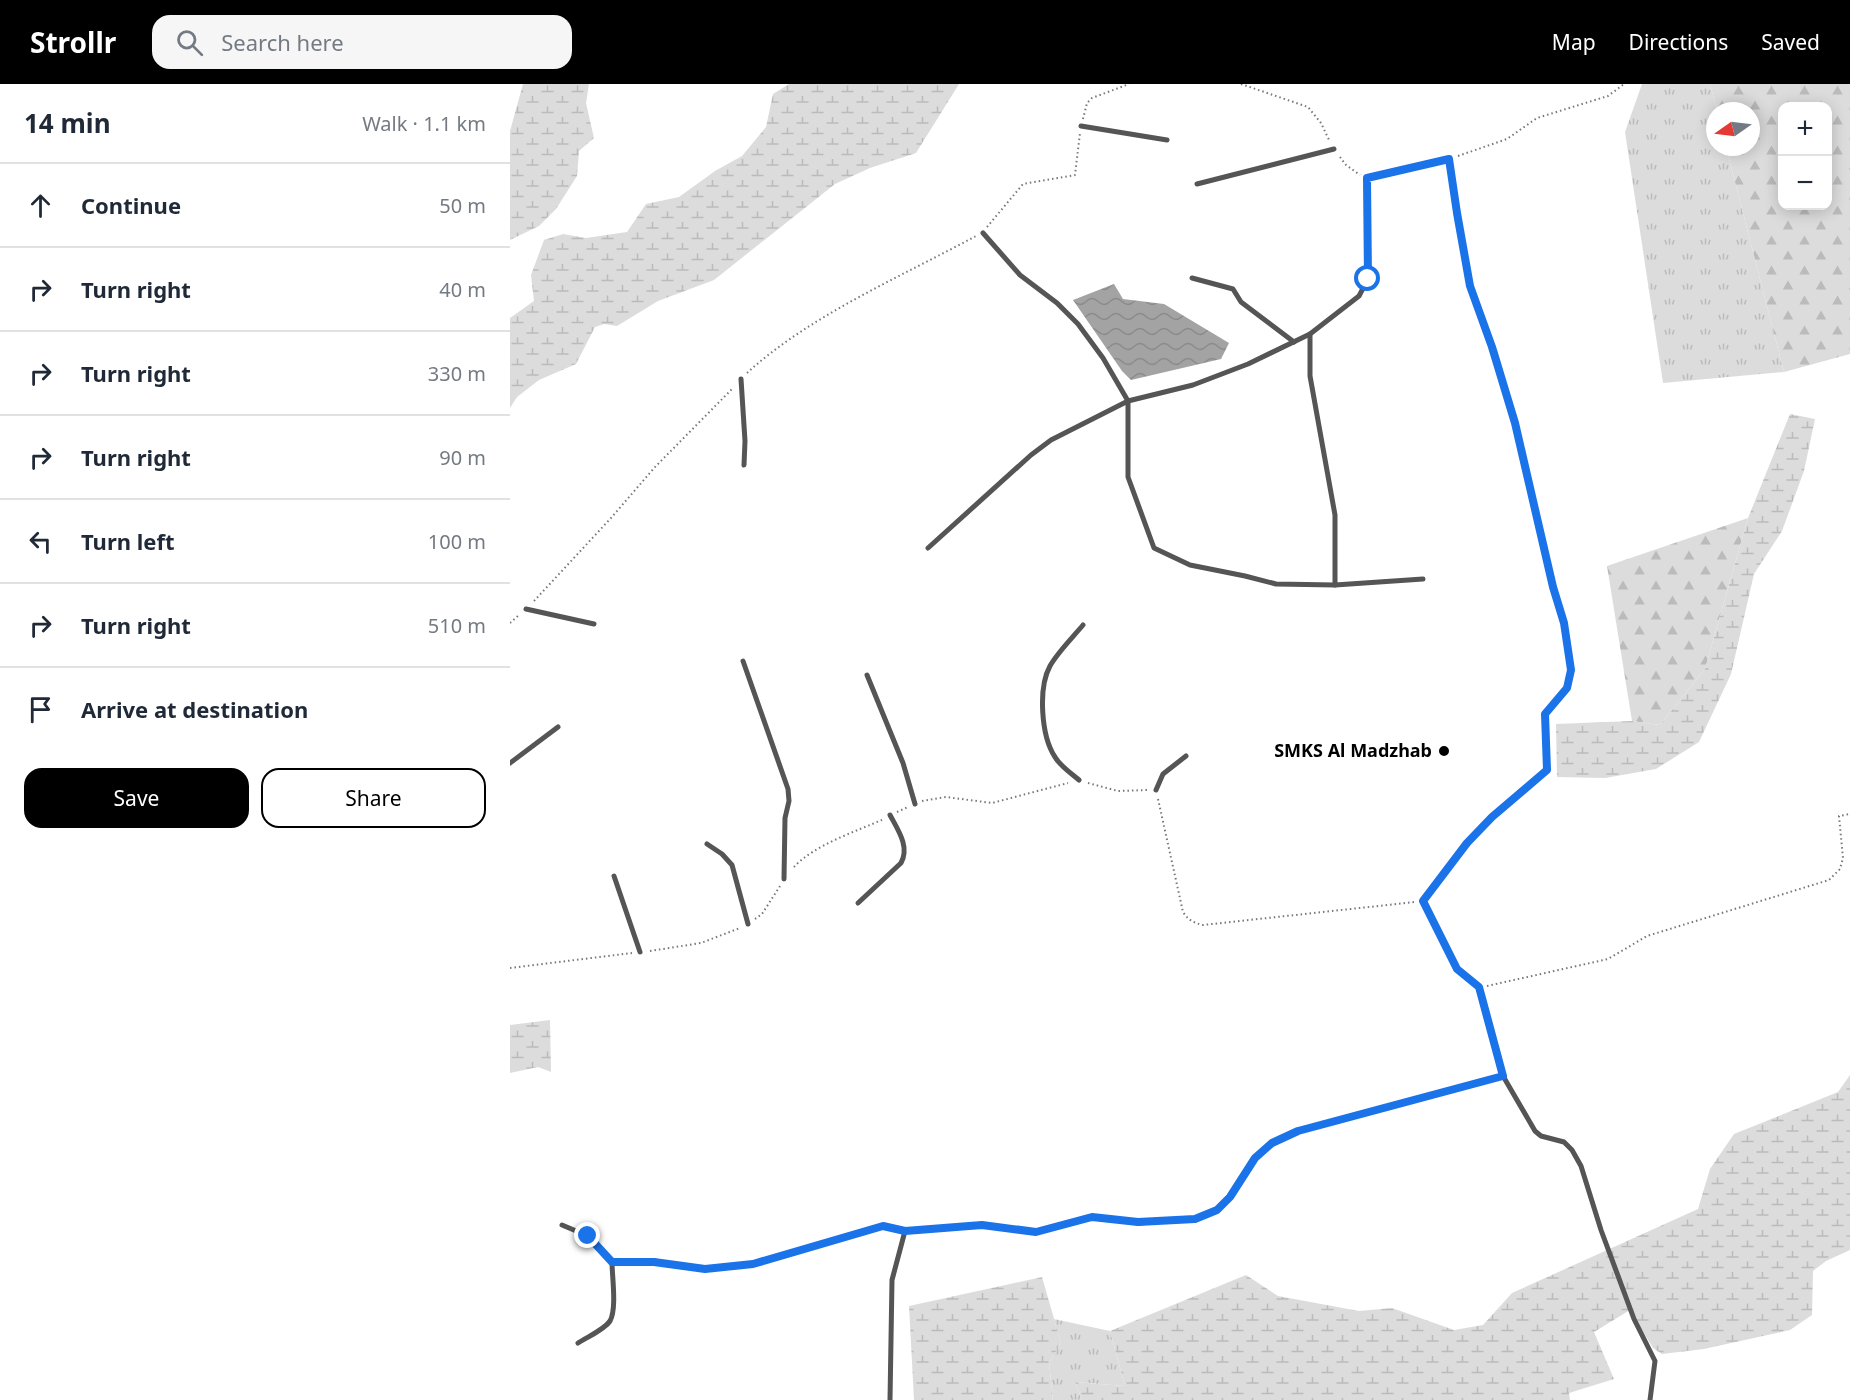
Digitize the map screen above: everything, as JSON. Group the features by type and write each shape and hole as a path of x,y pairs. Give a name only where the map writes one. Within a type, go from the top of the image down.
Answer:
{"lane":[{"path":"1081,126 1167,140"},
{"path":"1197,184 1334,149"},
{"path":"1423,901 1479,830 1547,770 1545,714 1567,688 1571,670 1564,623 1553,587 1515,423 1492,347 1470,286 1449,159"},
{"path":"928,548 1031,455 1051,440 1128,400 1194,385 1248,364 1310,334 1359,296 1368,279 1367,178"},
{"path":"982,233 1003,259 1020,275 1058,303 1078,324 1103,358 1128,400 1128,477 1154,548 1190,565 1276,584 1335,585 1423,579"},
{"path":"1192,278 1233,289 1241,302 1294,342"},
{"path":"1310,334 1310,376 1335,515 1335,585"},
{"path":"741,379 745,441 744,465"},
{"path":"526,609 594,624"},
{"path":"1078,780 1056,759 1046,740 1043,720 1044,692 1050,666 1083,625"},
{"path":"743,661 788,789 784,879"},
{"path":"867,675 903,763 915,804"},
{"path":"510,764 558,727"},
{"path":"1156,790 1163,774 1186,756"},
{"path":"858,903 904,858 904,843 890,815"},
{"path":"707,844 722,854 732,866 748,924"},
{"path":"614,876 640,952"},
{"path":"1479,987 1503,1076 1534,1131 1541,1136 1564,1142 1572,1150 1581,1166 1601,1230 1634,1318 1655,1361 1650,1400"},
{"path":"612,1262 654,1262 705,1269 753,1264 883,1226 905,1231 982,1225 1036,1232 1092,1217 1138,1222 1195,1219 1217,1210 1230,1197 1255,1158 1272,1143 1298,1131 1503,1076"},
{"path":"562,1225 588,1236 612,1262 613,1312 610,1321 606,1326 578,1343"},
{"path":"890,1400 892,1280 905,1231"}],"path":[{"path":"510,623 526,609 611,518 655,467 741,379 768,355 830,314 982,233 1023,184 1075,175 1086,103 1092,98 1129,84"},
{"path":"1241,84 1308,107 1321,123 1334,149 1346,165 1367,178 1449,159 1507,139 1537,118 1608,96 1624,84"},
{"path":"510,968 701,943 732,933 762,914 784,879 799,861 890,815 926,800 946,797 992,803 1078,780 1118,791 1156,790 1183,912 1194,924 1203,925 1423,901 1457,969 1479,987 1608,959 1647,936 1828,880 1840,869 1843,858 1839,816 1850,814"}],"green space":[{"path":"523,84 589,84 586,103 594,138 579,151 577,176 556,209 539,226 510,240 510,131"},
{"path":"789,84 959,84 916,153 870,168 835,184 714,280 658,301 617,326 604,324 595,327 576,364 539,380 517,397 510,408 510,318 534,301 531,275 544,240 563,234 586,238 627,232 646,204 679,197 715,171 742,156 766,127 773,94"},
{"path":"1642,84 1710,84 1715,102 1706,102 1706,156 1728,156 1784,372 1663,383 1625,132"},
{"path":"1710,84 1850,84 1850,354 1784,372 1728,156 1760,156 1760,102 1715,102"},
{"path":"1790,414 1815,419 1804,471 1782,531 1754,574 1731,674 1699,742 1656,769 1605,778 1557,777 1556,724 1632,721 1660,725 1705,669 1748,518"},
{"path":"1748,518 1705,669 1660,725 1632,721 1607,566"},
{"path":"550,1020 551,1072 538,1067 510,1073 510,1025"},
{"path":"1850,1075 1850,1250 1826,1261 1813,1271 1812,1315 1790,1330 1704,1349 1662,1354 1653,1348 1630,1310 1594,1332 1614,1379 1569,1393 1570,1400 1082,1400 1075,1382 1125,1386 1110,1331 1246,1275 1278,1296 1359,1311 1392,1308 1454,1330 1483,1325 1512,1293 1698,1209 1710,1169 1734,1134 1838,1092"},
{"path":"1042,1277 1061,1343 1049,1363 1053,1400 914,1400 909,1306"},
{"path":"1054,1319 1110,1331 1125,1386 1075,1382 1082,1400 1053,1400 1049,1363 1061,1343"}],"water":[{"path":"1114,284 1123,299 1164,304 1229,343 1221,359 1131,380 1122,371 1073,300"}],"place":[{"name":"SMKS Al Madzhab","path":"1444,751"}],"route":[{"path":"588,1236 612,1262 654,1262 705,1269 753,1264 883,1226 905,1231 982,1225 1036,1232 1092,1217 1138,1222 1195,1219 1217,1210 1230,1197 1255,1158 1272,1143 1298,1131 1503,1076 1479,987 1457,969 1423,901 1467,843 1492,817 1547,770 1545,714 1567,688 1571,670 1564,623 1553,587 1515,423 1492,347 1470,286 1449,159 1367,178 1368,279"}]}
